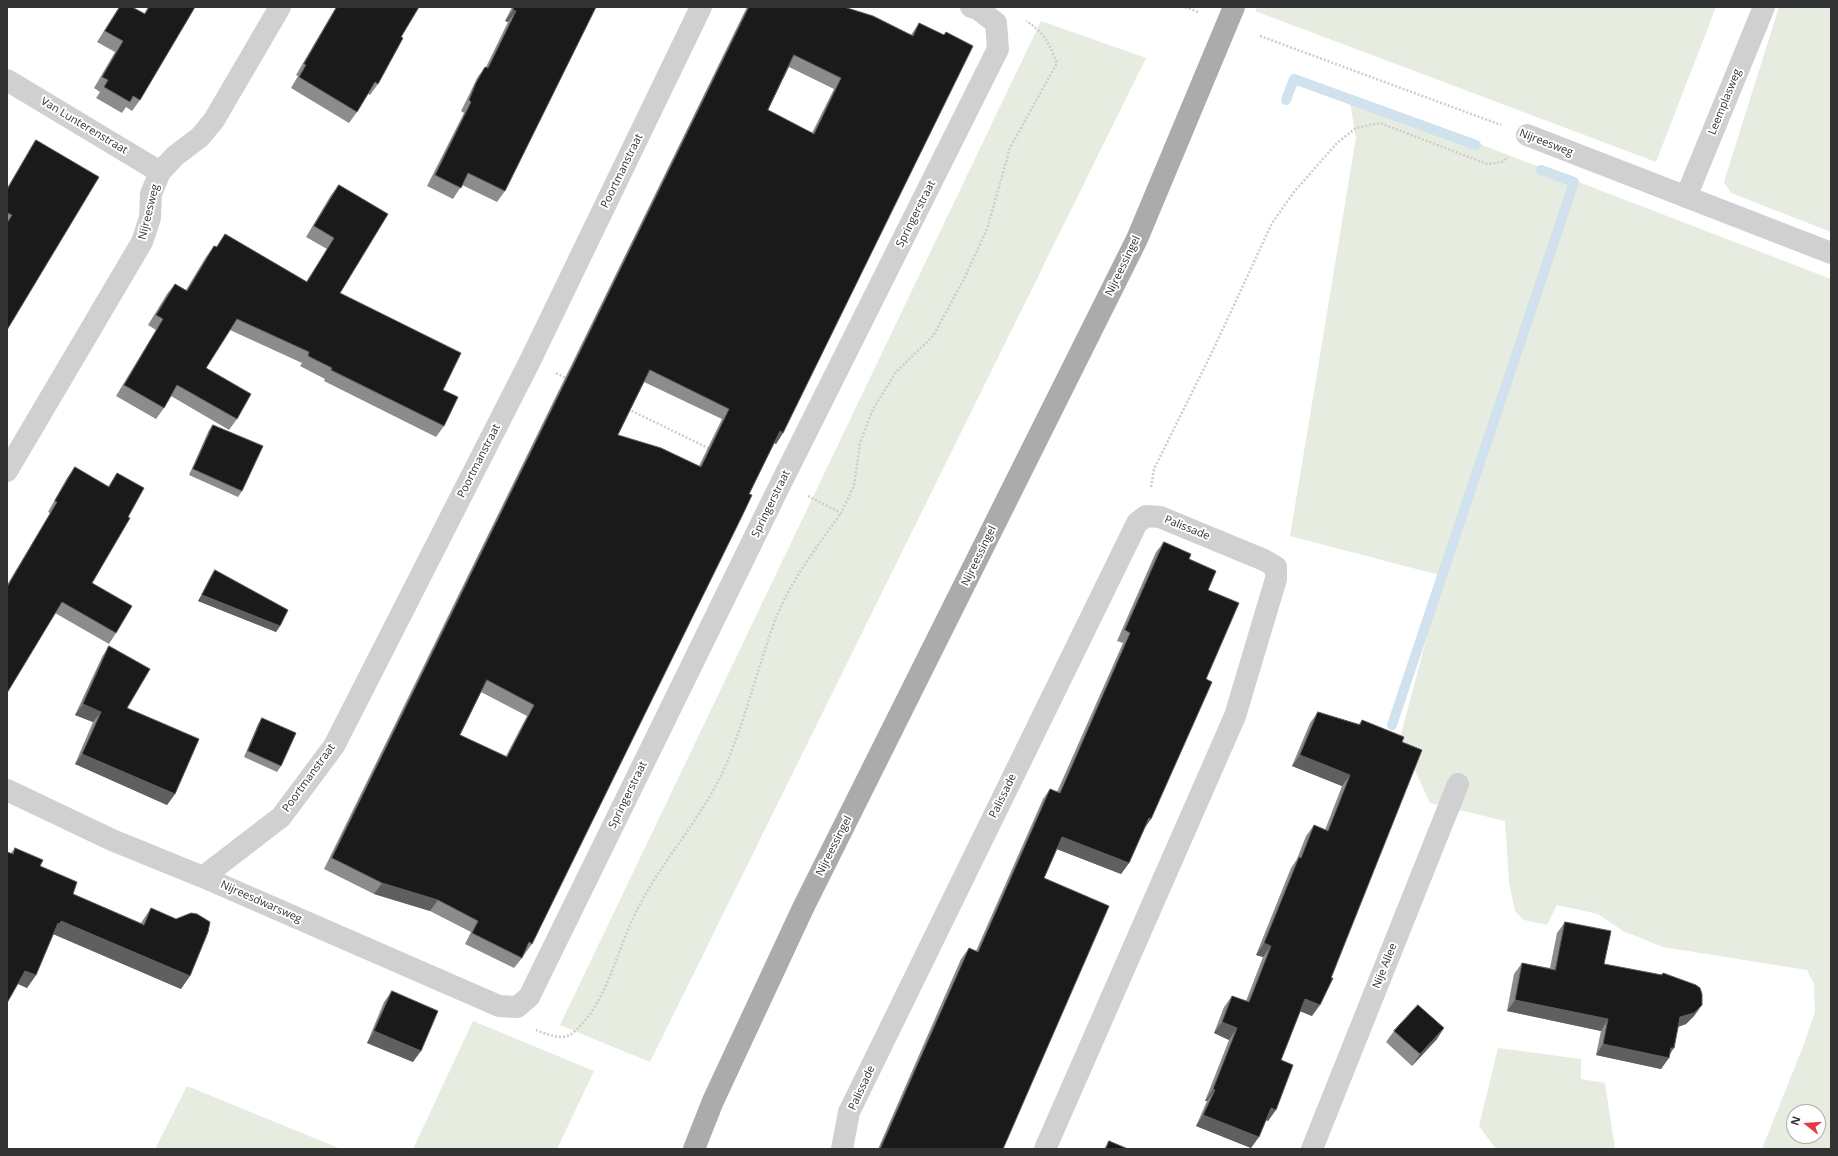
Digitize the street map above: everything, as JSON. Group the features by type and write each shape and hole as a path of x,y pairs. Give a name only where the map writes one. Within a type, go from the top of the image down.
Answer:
{"main road":[{"name":"Nijreessingel","path":"694,1149 713,1101 804,906 1137,239 1234,7"},
{"name":"Nijreessingel","path":"685,1149 713,1101"}],"street":[{"name":"Nijreesweg","path":"7,471 142,242 150,218 151,194 160,172 174,156 200,137 214,120 280,7"},
{"name":"Poortmanstraat","path":"204,877 281,817 334,746 530,361 701,7"},
{"path":"971,7 978,10 996,23"},
{"name":"Leemplasweg","path":"1686,197 1764,7"},
{"name":"Springerstraat","path":"516,1007 529,997 781,483 998,49 996,23"},
{"name":"Van Lunterenstraat","path":"7,80 160,172"},
{"name":"Nijreesweg","path":"1527,135 1831,253"},
{"name":"Palissade","path":"844,1148 849,1112 1137,523 1146,516 1160,517 1264,560 1276,567 1276,579 1235,716 1045,1149"},
{"name":"Nije Allee","path":"1312,1149 1458,784"},
{"name":"Nijreesdwarsweg","path":"7,790 112,840 204,877 499,1006 516,1007"}],"path":[{"path":"1185,7 1198,12"},
{"path":"516,1007 532,1028 557,1037 573,1034 589,1014 605,988 635,913 650,885 709,799 725,767 746,713 774,623 792,585 841,513 854,486 860,443 873,409 896,372 933,336 963,281 987,229 1010,148 1057,63 1050,44 1038,28 1021,18 996,23"},
{"name":"Nijreesweg","path":"1260,36 1527,135"},
{"path":"1146,516 1154,469 1215,346 1272,223 1294,192 1337,142 1356,128 1380,123 1487,164 1502,162 1514,153 1527,135"},
{"path":"530,361 571,381"},
{"path":"625,408 716,452"},
{"path":"781,483 841,513"}],"shaded area":[{"path":"1257,7 1716,7 1656,162 1255,11"},
{"path":"1779,7 1831,7 1831,232 1731,193 1724,182"},
{"path":"1041,21 1146,58 650,1062 560,1025"},
{"path":"1352,95 1831,279 1831,1149 1762,1149 1804,1044 1815,1012 1814,984 1807,970 1663,947 1623,931 1598,914 1557,905 1547,925 1524,920 1515,911 1509,882 1505,821 1430,803 1400,738 1443,576 1290,536 1356,138 1350,103"},
{"path":"473,1021 594,1071 557,1149 413,1149"},
{"path":"1498,1048 1581,1059 1581,1079 1605,1083 1615,1149 1496,1149 1479,1126"},
{"path":"187,1086 341,1149 155,1149"}],"building":[{"path":"120,7 132,7 145,14 149,7 195,7 140,100 133,96 130,102 104,87 108,80 102,77 123,41 105,31"},
{"path":"337,7 419,7 401,37 403,38 378,84 375,82 357,112 299,77 306,65 304,64"},
{"path":"514,7 596,7 505,191 468,173 461,188 435,175 471,102 469,100 476,83 485,67 488,68 516,11 513,10"},
{"path":"749,7 844,7 873,16 913,36 919,23 944,35 946,32 973,46 783,433 780,431 749,494 752,495 744,512 532,944 529,942 522,958 472,933 478,921 438,900 382,883 332,858","holes":["794,55 841,78 814,134 768,110","650,370 729,409 701,467 661,448 618,435","487,680 534,705 507,757 460,735"]},
{"path":"36,140 99,177 7,330 7,223 12,215 7,213 7,190"},
{"path":"339,185 388,214 340,293 461,353 443,390 458,397 444,426 331,370 332,368 308,356 309,352 237,319 206,368 251,394 237,419 177,385 164,408 124,385 163,319 156,315 175,284 187,291 214,246 217,247 225,234 307,282 334,238 314,226"},
{"path":"213,425 263,446 242,491 193,469"},
{"path":"75,467 109,487 117,473 144,488 128,517 130,518 92,583 132,606 116,633 62,602 7,693 7,587 57,502 55,501"},
{"path":"1164,542 1191,554 1189,559 1216,571 1208,590 1239,603 1206,679 1212,682 1151,819 1149,818 1129,863 1062,837 1044,878 1109,906 1003,1149 880,1149 969,948 978,952 1050,789 1060,793 1130,633 1125,630"},
{"path":"215,570 288,610 280,626 202,595"},
{"path":"109,646 150,669 127,708 199,739 175,794 82,754 101,712 83,704"},
{"path":"1318,712 1360,725 1362,720 1404,737 1402,742 1422,750 1331,978 1333,978 1320,1005 1305,999 1281,1060 1293,1065 1276,1110 1271,1108 1259,1137 1203,1115 1215,1090 1213,1089 1237,1028 1222,1022 1232,996 1249,1002 1271,946 1264,943 1299,857 1301,858 1314,825 1328,831 1350,775 1300,755"},
{"path":"262,718 296,733 281,766 248,751"},
{"path":"15,848 43,860 40,866 77,882 73,894 144,925 151,908 176,919 191,913 197,914 210,922 208,932 190,976 61,921 60,924 58,923 36,975 25,971 7,1003 7,852 13,854"},
{"path":"1565,922 1611,931 1604,964 1662,975 1663,973 1696,985 1700,988 1702,994 1702,1005 1694,1013 1680,1017 1674,1048 1671,1048 1669,1058 1603,1044 1608,1019 1515,1000 1522,963 1555,970"},
{"path":"392,991 438,1011 421,1051 374,1031"},
{"path":"1418,1005 1444,1028 1420,1054 1394,1031"},
{"path":"1109,1141 1128,1149 1106,1149"}],"waterway":[{"path":"1286,100 1294,79 1476,145"},
{"path":"1392,725 1574,182 1541,170"}]}
